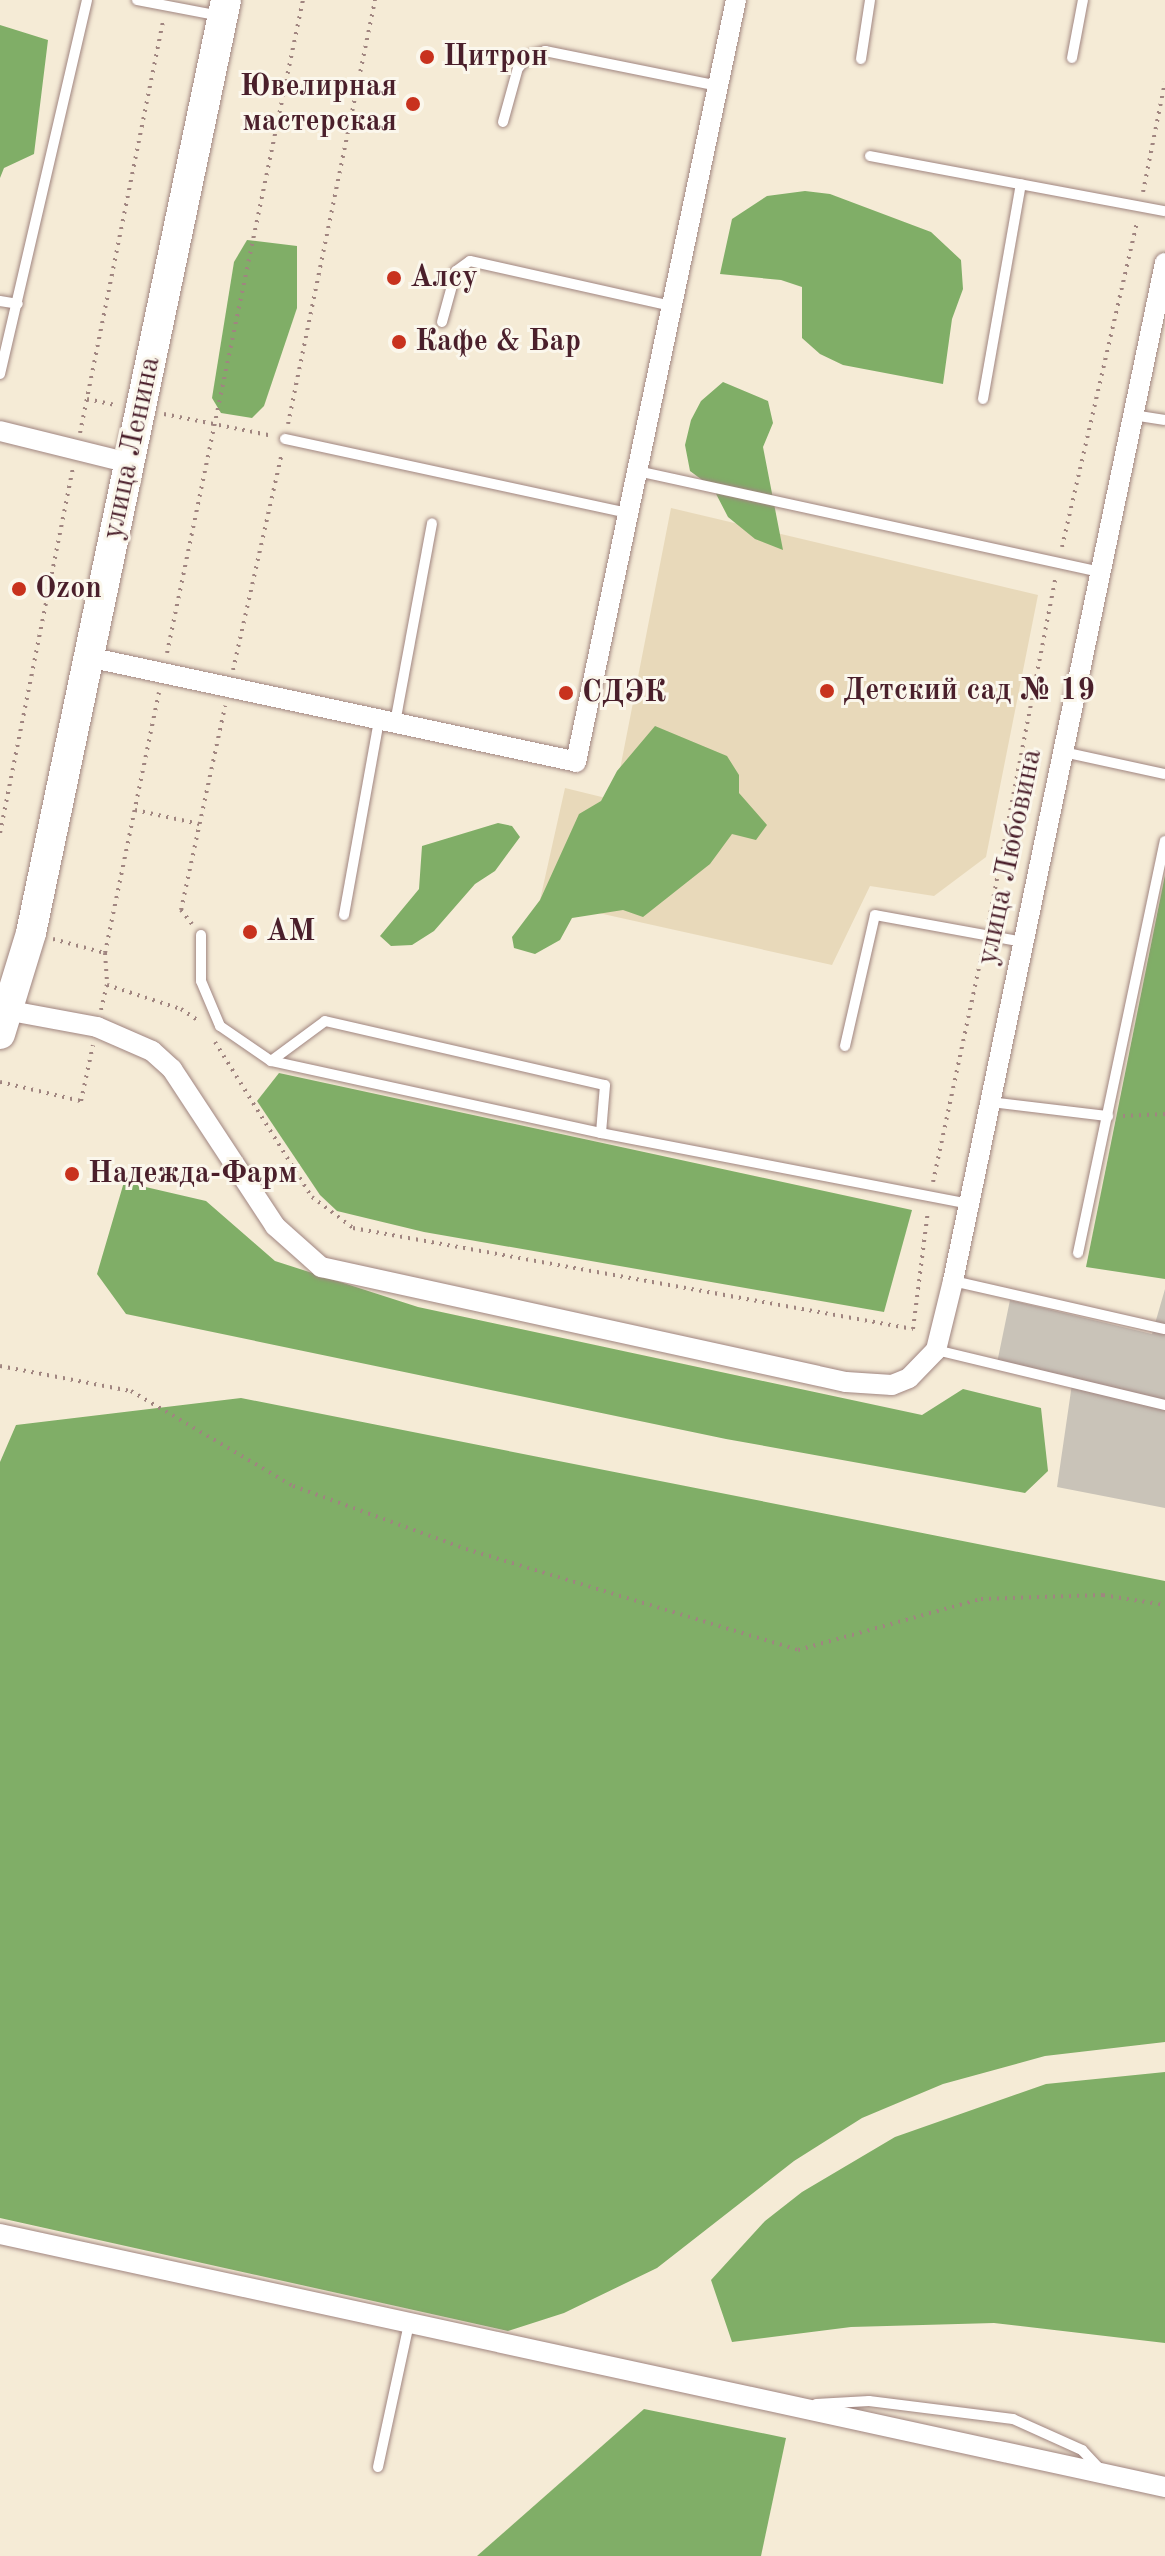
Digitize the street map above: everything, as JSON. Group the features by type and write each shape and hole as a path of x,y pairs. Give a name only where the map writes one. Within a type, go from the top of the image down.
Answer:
{"main road":[{"name":"улица Ленина","path":"2,1018 31,933 225,8"}],"street":[{"path":"88,657 576,762 736,0"},
{"name":"улица Любовина","path":"931,1358 953,1281 1165,263"},
{"path":"0,431 129,463"},
{"path":"2,1018 97,1027 152,1051 172,1069 275,1226 321,1267 846,1382 892,1385 931,1358"},
{"path":"0,2234 1165,2487"}],"lane":[{"path":"0,374 87,0"},
{"path":"137,0 167,6 225,8"},
{"path":"861,59 870,0"},
{"path":"1072,58 1083,0"},
{"path":"503,122 518,68 529,56 545,51 719,86"},
{"path":"870,156 1165,211"},
{"path":"983,399 1021,184"},
{"path":"442,322 456,271 470,261 672,306"},
{"path":"0,301 18,304"},
{"path":"1133,415 1165,420"},
{"path":"285,439 628,513"},
{"path":"637,471 1101,572"},
{"path":"344,915 432,523"},
{"path":"1063,752 1165,774"},
{"path":"1078,1253 1165,841"},
{"path":"845,1046 875,915 1023,942"},
{"path":"201,935 201,981 220,1026 271,1061 601,1133 969,1204"},
{"path":"271,1061 325,1021 605,1085 601,1133"},
{"path":"990,1102 1108,1116"},
{"path":"953,1281 1165,1329"},
{"path":"931,1358 1165,1405"},
{"path":"378,2467 409,2324"},
{"path":"787,2406 869,2401 1013,2419 1082,2450 1104,2473"}],"path":[{"path":"0,1082 81,1101 107,985 105,953 303,0"},
{"path":"201,935 181,910 285,439 375,0"},
{"path":"0,833 167,6"},
{"path":"210,1035 312,1197 353,1228 913,1329 930,1197 986,937 1058,564 1140,207 1165,82"},
{"path":"87,399 285,439"},
{"path":"135,810 199,824"},
{"path":"31,933 105,953"},
{"path":"107,985 181,1009 204,1027"},
{"path":"1108,1116 1165,1114"},
{"path":"0,1366 131,1391 293,1486 466,1549 798,1650 981,1599 1103,1595 1165,1605"}],"shaded area":[{"name":"Детский сад № 19","path":"671,508 1038,595 986,857 934,896 870,886 832,965 540,900 565,788 614,800"},
{"path":"1165,1289 1165,1508 1057,1487 1073,1377 997,1363 1010,1300 1152,1334"}],"green space":[{"path":"0,25 48,40 34,154 4,168 0,178"},
{"path":"805,191 830,194 931,232 961,260 963,289 952,319 943,384 843,365 820,354 802,338 802,287 781,280 720,274 732,219 767,196"},
{"path":"247,240 297,246 297,308 264,406 252,418 221,413 212,398 234,262"},
{"path":"723,382 768,401 773,423 763,447 783,550 755,539 728,517 713,488 690,471 685,445 691,420 701,401"},
{"path":"655,726 727,756 739,775 739,793 767,825 756,840 732,834 710,864 643,917 623,910 572,918 560,940 535,954 514,948 512,937 540,900 579,814 601,801 617,771"},
{"path":"498,823 512,826 520,837 495,871 475,884 434,931 412,945 391,946 380,936 419,889 422,846"},
{"path":"1165,875 1165,1279 1086,1267"},
{"path":"279,1073 912,1210 884,1312 424,1232 337,1211 320,1195 257,1101"},
{"path":"124,1182 206,1201 275,1261 418,1307 922,1415 963,1389 1041,1408 1048,1471 1025,1493 726,1439 126,1314 97,1274"},
{"path":"241,1398 1165,1581 1165,2042 1045,2056 943,2084 862,2118 794,2161 657,2268 564,2313 508,2331 0,2218 0,1462 16,1425"},
{"path":"1165,2072 1165,2343 994,2323 851,2327 732,2342 711,2280 765,2221 802,2192 895,2137 1046,2084"},
{"path":"644,2409 786,2438 761,2556 477,2556"}],"place":[{"name":"Цитрон","path":"427,57"},
{"name":"Ювелирная мастерская","path":"413,104"},
{"name":"Алсу","path":"394,278"},
{"name":"Кафе & Бар","path":"399,342"},
{"name":"Ozon","path":"19,589"},
{"name":"Детский сад № 19","path":"827,691"},
{"name":"СДЭК","path":"566,693"},
{"name":"АМ","path":"250,932"},
{"name":"Надежда-Фарм","path":"72,1174"}]}
